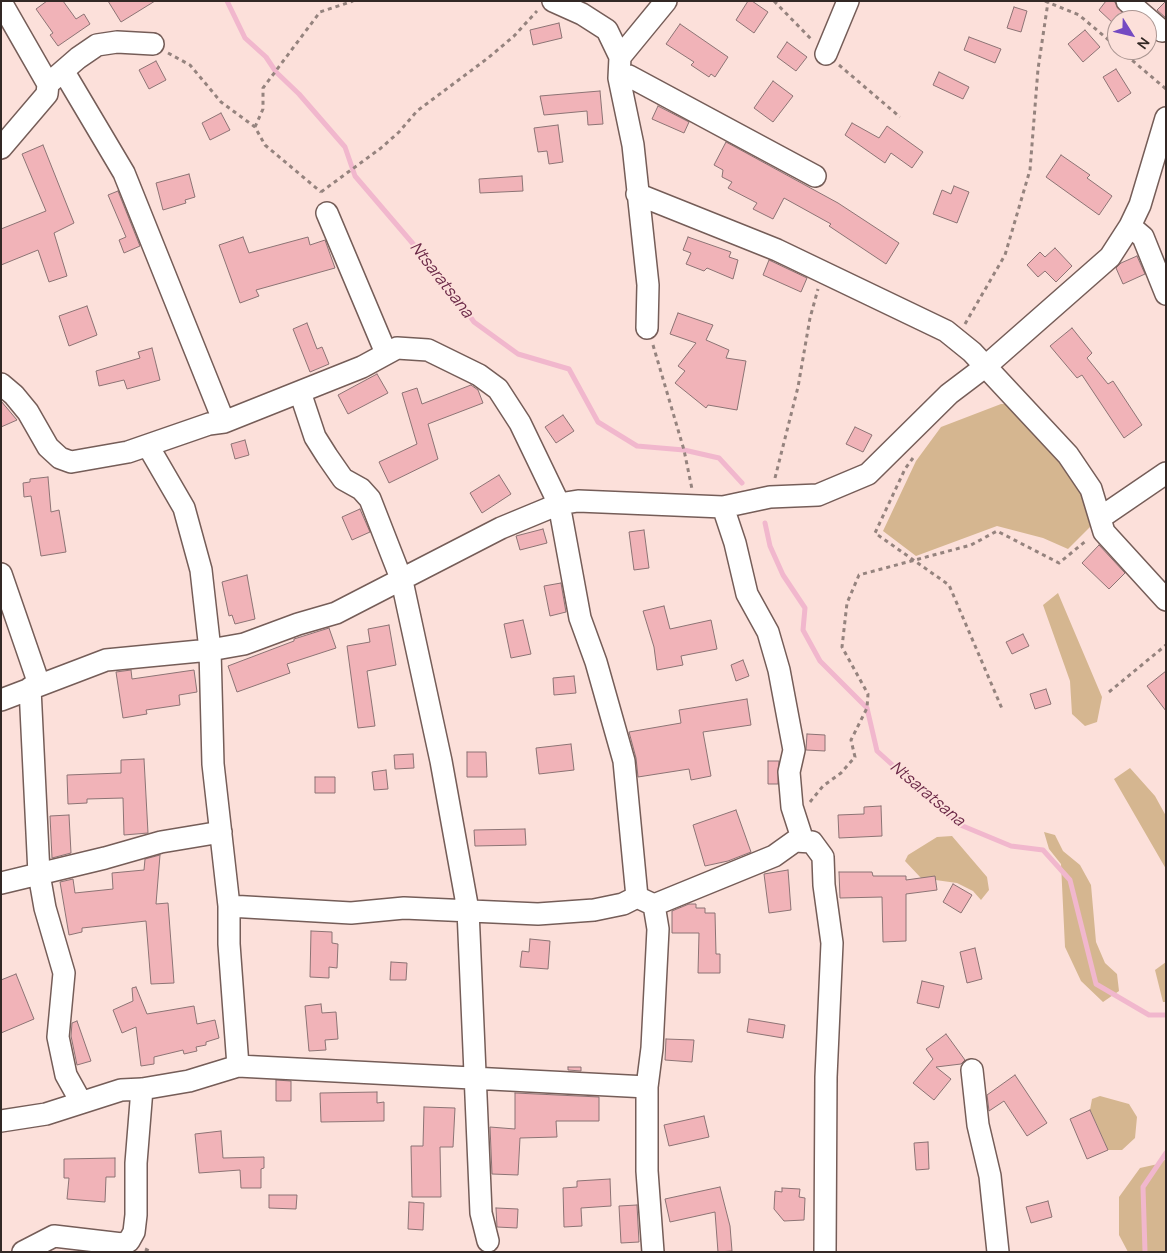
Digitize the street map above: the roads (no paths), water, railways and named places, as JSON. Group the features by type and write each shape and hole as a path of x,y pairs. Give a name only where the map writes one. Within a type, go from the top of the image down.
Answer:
{"street":[{"path":"619,68 666,1"},
{"path":"826,54 848,1"},
{"path":"1,2 124,173 224,422"},
{"path":"1136,4 1162,31"},
{"path":"546,5 582,14 607,30 619,68 633,145 648,285 647,328"},
{"path":"1,148 47,94 56,78 78,58 97,46 117,42 153,44"},
{"path":"619,68 629,76 815,176"},
{"path":"1,700 106,660 210,650 244,644 298,624 336,613 402,581 501,528 559,504 578,501 723,507 770,497 818,494 868,474 949,394 986,366 1110,257 1130,226 1140,206 1166,118"},
{"path":"637,194 777,250 924,318 956,340 986,366 1068,455 1091,489 1104,532 1166,600"},
{"path":"327,213 386,353"},
{"path":"1130,226 1143,237 1166,294"},
{"path":"1,384 19,400 48,447 60,458 71,462 100,458 148,446 209,424 224,422 362,367 397,348 428,350 479,375 498,389 520,423 559,504 580,618 602,679 624,761 645,901 658,929 652,1048 647,1087 647,1170 652,1252"},
{"path":"300,392 315,437 327,456 343,479 360,489 370,499 402,581 441,761 468,910 481,1213 488,1241"},
{"path":"148,446 184,508 201,570 210,650 213,764 222,832 224,879 229,906 229,944 238,1066"},
{"path":"1101,522 1166,473"},
{"path":"723,507 735,542 747,594 768,632 779,670 794,750 789,772 795,816 803,841"},
{"path":"1,574 34,686 39,874 46,908 64,973 58,1037 66,1075 81,1102"},
{"path":"1,883 105,858 161,842 222,832"},
{"path":"229,906 351,913 404,908 538,914 594,910 645,901 688,889 754,865 774,856 796,841 812,842 823,857 824,884 832,943 826,1077 825,1252"},
{"path":"1,1121 46,1114 121,1090 142,1089 189,1080 238,1066 475,1080 647,1087"},
{"path":"972,1070 978,1125 990,1176 998,1252"},
{"path":"23,1252 54,1236 122,1244 129,1242 134,1232 136,1215 136,1162 142,1089"}],"waterway":[{"name":"Ntsaratsana","path":"227,1 245,38 266,57 276,72 299,94 345,147 355,176 444,280 474,322 518,354 569,369 598,422 637,446 684,450 719,458 742,483"},
{"name":"Ntsaratsana","path":"765,523 770,546 783,575 805,608 803,630 820,661 867,708 877,751 958,824 1011,846 1043,850 1070,880 1096,984 1149,1015 1166,1015"},
{"name":"Ntsaratsana","path":"1145,1252 1143,1187 1166,1153"}]}
